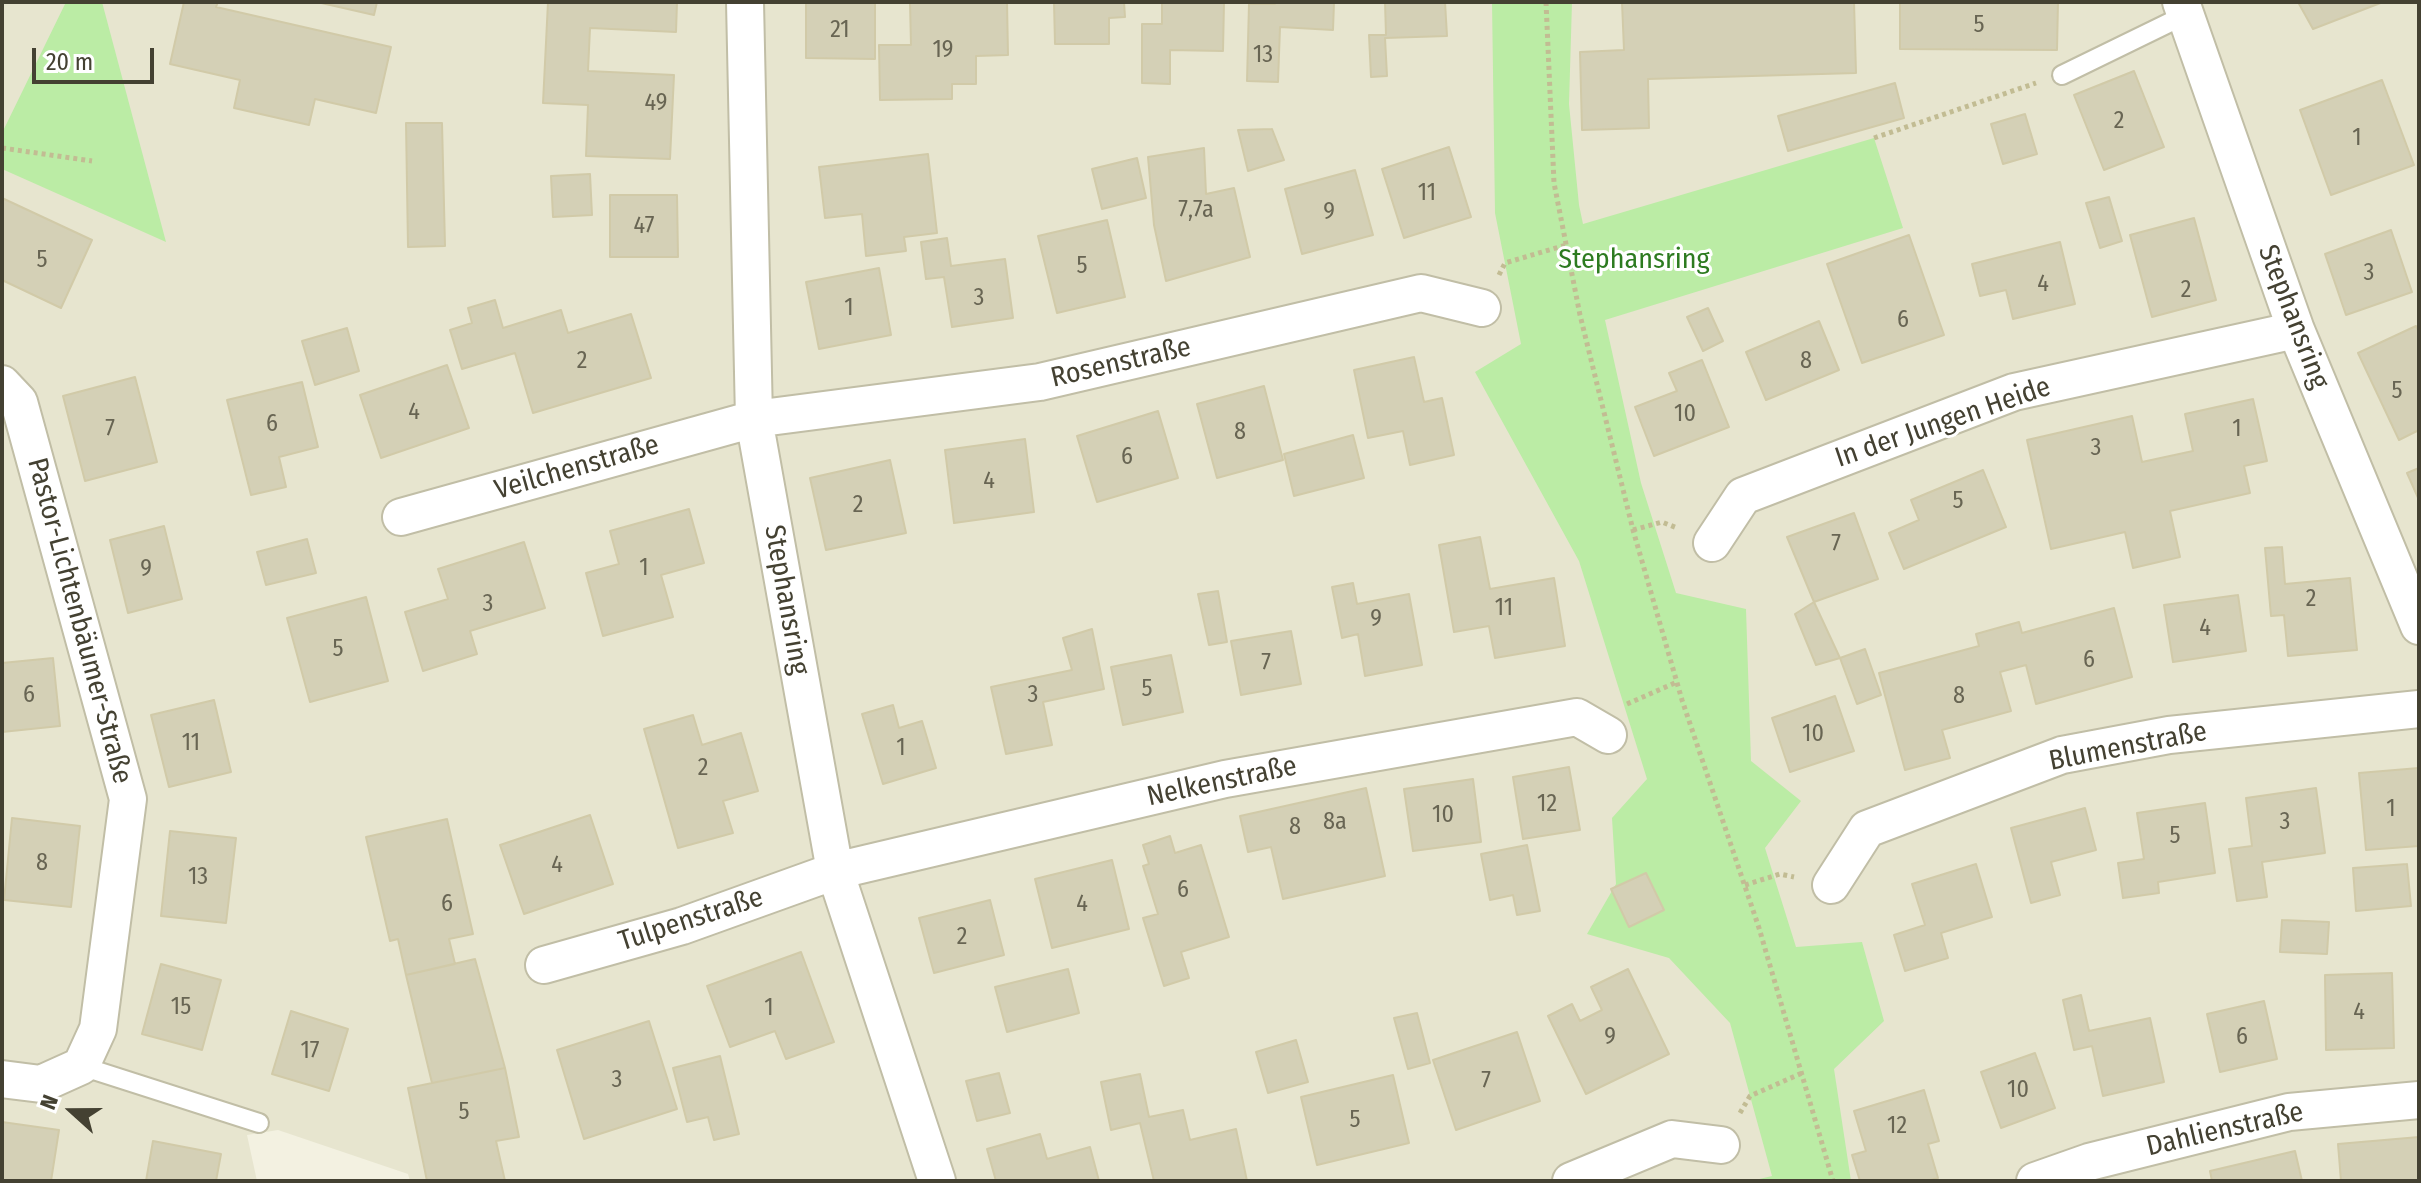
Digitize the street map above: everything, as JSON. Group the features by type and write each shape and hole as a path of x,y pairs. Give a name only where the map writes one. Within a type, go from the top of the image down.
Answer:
{"street":[{"name":"Stephansring","path":"745,2 754,419 835,871 937,1181"},
{"name":"Stephansring","path":"2183,8 2296,330 2419,626"},
{"name":"Rosenstraße","path":"754,419 1040,382 1421,293 1482,308"},
{"name":"In der Jungen Heide","path":"1712,543 1743,496 2014,392 2296,330"},
{"name":"Pastor-Lichtenbäumer-Straße","path":"2,384 19,402 128,799 98,1029 81,1066"},
{"name":"Veilchenstraße","path":"401,517 754,419"},
{"name":"Blumenstraße","path":"1831,885 1867,829 2062,755 2169,735 2419,709"},
{"name":"Nelkenstraße","path":"835,871 1225,779 1577,717 1608,735"},
{"name":"Tulpenstraße","path":"544,965 682,926 835,871"},
{"path":"2,1079 41,1084 81,1066"},
{"name":"Dahlienstraße","path":"2035,1181 2089,1162 2289,1112 2419,1100"},
{"path":"1571,1181 1672,1139 1721,1145"}],"lane":[{"path":"2062,75 2183,8"},
{"path":"81,1066 259,1123"}],"path":[{"path":"1546,2 1554,183 1580,315 1633,530 1677,682 1745,885 1833,1181"},
{"path":"1874,138 2062,75"},
{"path":"2,148 92,161"},
{"path":"1482,308 1505,263 1566,245"},
{"path":"1608,735 1624,705 1677,682"},
{"path":"1745,885 1780,874 1831,885"},
{"path":"1721,1145 1750,1096 1802,1073"}],"shaded area":[{"path":"2,2 2419,2 2419,1181 410,1181 408,1174 278,1130 247,1135 257,1181 2,1181"}],"green space":[{"path":"66,2 102,2 166,242 2,169 2,133"},
{"path":"1492,2 1572,2 1569,104 1583,224 1874,138 1903,228 1605,320 1641,483 1676,593 1746,609 1751,761 1801,801 1765,848 1796,947 1862,942 1884,1021 1834,1069 1851,1181 1751,1181 1772,1176 1730,1023 1669,958 1587,934 1616,884 1612,818 1647,779 1579,561 1475,372 1521,344 1495,213"}],"building":[{"path":"184,2 218,2 216,7 391,47 376,113 315,99 309,125 234,108 240,80 170,64"},
{"path":"317,2 377,2 374,15"},
{"path":"548,2 677,2 676,32 590,28 588,71 674,75 670,159 586,156 588,105 543,103"},
{"path":"806,2 875,2 875,59 806,58"},
{"path":"910,2 1007,2 1008,55 976,56 976,84 952,84 952,99 880,100 879,45 911,45"},
{"path":"1054,2 1124,2 1125,17 1109,18 1109,44 1055,44"},
{"path":"1162,2 1224,2 1223,51 1170,50 1170,84 1142,83 1142,24 1162,24"},
{"path":"1334,2 1333,30 1280,27 1278,82 1247,81 1249,4"},
{"path":"1385,2 1445,2 1447,36 1385,38 1387,76 1371,77 1369,35 1386,35"},
{"path":"1622,2 1854,2 1856,73 1648,79 1649,128 1582,130 1580,52 1624,50"},
{"path":"1900,2 2058,2 2057,50 1900,49"},
{"path":"2298,2 2383,2 2313,29"},
{"path":"2134,71 2164,147 2104,170 2074,95"},
{"path":"2382,80 2414,165 2331,195 2300,110"},
{"path":"1895,83 1904,118 1788,151 1778,116"},
{"path":"2025,114 2037,154 2003,164 1991,124"},
{"path":"406,123 442,123 445,246 408,247"},
{"path":"1272,129 1284,160 1248,171 1238,130"},
{"path":"1449,147 1471,217 1404,238 1382,169"},
{"path":"1204,148 1206,194 1234,188 1250,257 1166,281 1154,225 1148,157"},
{"path":"928,154 937,233 904,237 906,251 866,256 862,214 825,218 819,167"},
{"path":"1137,158 1146,198 1102,209 1092,169"},
{"path":"1355,170 1373,235 1302,254 1285,189"},
{"path":"590,174 592,215 553,217 551,176"},
{"path":"610,195 677,195 678,257 610,257"},
{"path":"2109,197 2122,241 2100,248 2086,203"},
{"path":"2,198 92,240 61,308 2,280"},
{"path":"2194,218 2216,300 2152,317 2130,235"},
{"path":"1107,220 1125,297 1057,313 1038,236"},
{"path":"2391,230 2412,292 2346,315 2325,254"},
{"path":"1909,235 1944,335 1862,363 1827,264"},
{"path":"947,238 951,266 1005,259 1013,318 952,327 944,277 926,279 921,242"},
{"path":"2060,242 2075,304 2013,319 2006,290 1980,296 1972,264"},
{"path":"879,268 891,335 819,349 806,282"},
{"path":"495,300 503,328 561,310 568,333 631,314 651,378 533,413 515,353 462,369 450,330 472,323 468,308"},
{"path":"1708,308 1723,341 1703,351 1687,317"},
{"path":"1819,321 1839,370 1766,400 1746,352"},
{"path":"2416,326 2419,332 2419,430 2399,440 2358,353"},
{"path":"347,328 359,371 315,385 302,341"},
{"path":"1414,357 1424,402 1442,398 1454,455 1410,465 1403,431 1368,438 1354,370"},
{"path":"1702,360 1729,427 1654,456 1635,407 1677,391 1669,373"},
{"path":"447,365 469,428 381,458 360,395"},
{"path":"135,377 157,462 85,481 63,396"},
{"path":"302,382 318,447 279,457 286,487 251,495 227,400"},
{"path":"1264,386 1283,460 1217,478 1197,404"},
{"path":"2253,399 2267,461 2244,466 2250,493 2170,511 2180,557 2133,568 2125,532 2051,549 2027,440 2132,416 2142,462 2193,451 2185,414"},
{"path":"1158,411 1178,478 1097,502 1077,436"},
{"path":"1353,435 1364,478 1294,496 1284,454"},
{"path":"1025,439 1034,512 954,523 945,450"},
{"path":"890,460 906,533 826,550 810,478"},
{"path":"2419,468 2419,500 2407,473"},
{"path":"1983,470 2006,527 1904,569 1889,533 1919,520 1911,500"},
{"path":"689,509 704,563 661,575 673,617 603,636 586,573 619,564 610,531"},
{"path":"1854,513 1878,579 1814,602 1787,537"},
{"path":"164,526 182,599 128,613 110,540"},
{"path":"1480,537 1490,589 1554,578 1565,646 1495,658 1489,626 1454,632 1439,545"},
{"path":"307,539 316,573 266,585 257,552"},
{"path":"524,542 545,608 470,631 477,654 423,671 405,612 448,599 438,569"},
{"path":"2282,547 2285,584 2350,578 2357,650 2288,656 2284,615 2271,616 2265,548"},
{"path":"1353,583 1357,604 1409,594 1422,665 1365,676 1358,634 1342,638 1332,587"},
{"path":"1218,591 1227,642 1209,645 1198,594"},
{"path":"2238,595 2246,651 2173,662 2164,605"},
{"path":"366,597 388,681 310,702 287,618"},
{"path":"1814,602 1840,658 1816,665 1795,614"},
{"path":"2114,608 2132,677 2036,704 2026,665 2000,672 2011,711 1942,730 1950,758 1905,770 1879,673 1979,646 1976,634 2019,622 2022,633"},
{"path":"1092,629 1104,689 1043,702 1052,745 1006,754 991,687 1072,670 1063,638"},
{"path":"1291,631 1301,684 1241,695 1231,641"},
{"path":"1865,649 1881,695 1857,704 1840,658"},
{"path":"1171,655 1183,712 1123,725 1111,667"},
{"path":"53,658 60,726 2,732 2,663"},
{"path":"1835,696 1854,751 1790,772 1772,718"},
{"path":"214,700 231,772 169,787 151,715"},
{"path":"893,705 899,728 922,721 936,768 883,784 862,714"},
{"path":"693,715 702,745 741,733 758,791 723,801 733,833 678,848 644,729"},
{"path":"1569,767 1580,830 1523,839 1513,777"},
{"path":"2419,768 2419,846 2366,850 2359,773"},
{"path":"1473,779 1481,842 1413,851 1404,789"},
{"path":"1366,788 1385,876 1283,899 1271,847 1248,852 1240,816"},
{"path":"2316,788 2325,853 2262,862 2267,897 2237,901 2229,849 2252,846 2246,798"},
{"path":"2205,803 2215,873 2158,882 2159,893 2123,898 2118,863 2144,859 2137,813"},
{"path":"2085,808 2096,850 2051,862 2060,895 2031,903 2011,828"},
{"path":"590,815 613,884 524,914 500,845"},
{"path":"12,818 80,826 71,907 4,900"},
{"path":"447,819 473,934 449,939 455,964 406,975 398,939 390,941 366,837"},
{"path":"170,831 236,838 226,923 161,916"},
{"path":"1170,836 1175,853 1201,845 1229,937 1181,952 1189,978 1164,986 1143,918 1158,914 1143,866 1149,864 1143,845"},
{"path":"1527,845 1540,911 1517,915 1513,895 1490,900 1481,854"},
{"path":"1112,860 1129,929 1052,948 1035,879"},
{"path":"1976,864 1992,917 1941,933 1948,958 1905,971 1894,935 1925,925 1912,884"},
{"path":"2407,864 2411,906 2356,911 2353,868"},
{"path":"1646,873 1664,910 1629,927 1611,889"},
{"path":"990,900 1004,955 934,973 919,918"},
{"path":"2282,920 2329,922 2327,954 2280,952"},
{"path":"801,952 834,1042 786,1059 775,1031 730,1047 707,986"},
{"path":"475,959 505,1068 432,1083 406,975"},
{"path":"161,964 221,980 202,1050 142,1034"},
{"path":"1068,969 1079,1013 1007,1032 995,987"},
{"path":"1628,969 1669,1054 1586,1094 1548,1016 1572,1004 1580,1021 1602,1010 1591,987"},
{"path":"2392,973 2394,1048 2326,1050 2325,975"},
{"path":"2081,995 2089,1031 2150,1018 2164,1082 2103,1096 2092,1046 2074,1050 2063,1000"},
{"path":"2264,1001 2277,1059 2220,1072 2207,1014"},
{"path":"291,1011 348,1029 329,1091 272,1074"},
{"path":"1417,1013 1430,1063 1408,1069 1394,1018"},
{"path":"649,1021 677,1109 584,1139 557,1050"},
{"path":"1517,1032 1540,1101 1456,1130 1433,1060"},
{"path":"1296,1040 1308,1082 1268,1093 1256,1052"},
{"path":"2035,1053 2055,1108 2001,1128 1981,1072"},
{"path":"720,1056 739,1134 714,1140 708,1117 687,1122 673,1068"},
{"path":"505,1068 519,1137 496,1141 505,1181 427,1181 408,1088"},
{"path":"999,1073 1010,1113 977,1121 966,1081"},
{"path":"1140,1074 1149,1117 1183,1110 1190,1140 1236,1129 1247,1181 1154,1181 1140,1123 1111,1130 1101,1082"},
{"path":"1393,1075 1409,1143 1317,1165 1301,1097"},
{"path":"1924,1090 1939,1141 1928,1144 1938,1178 1927,1181 1860,1181 1852,1155 1866,1151 1854,1111"},
{"path":"2,1122 59,1130 51,1181 2,1181"},
{"path":"1040,1134 1047,1159 1090,1147 1099,1181 996,1181 987,1149"},
{"path":"2419,1137 2419,1181 2341,1181 2338,1144"},
{"path":"153,1141 221,1154 216,1181 146,1181"},
{"path":"2295,1151 2302,1181 2212,1181 2210,1171"}]}
